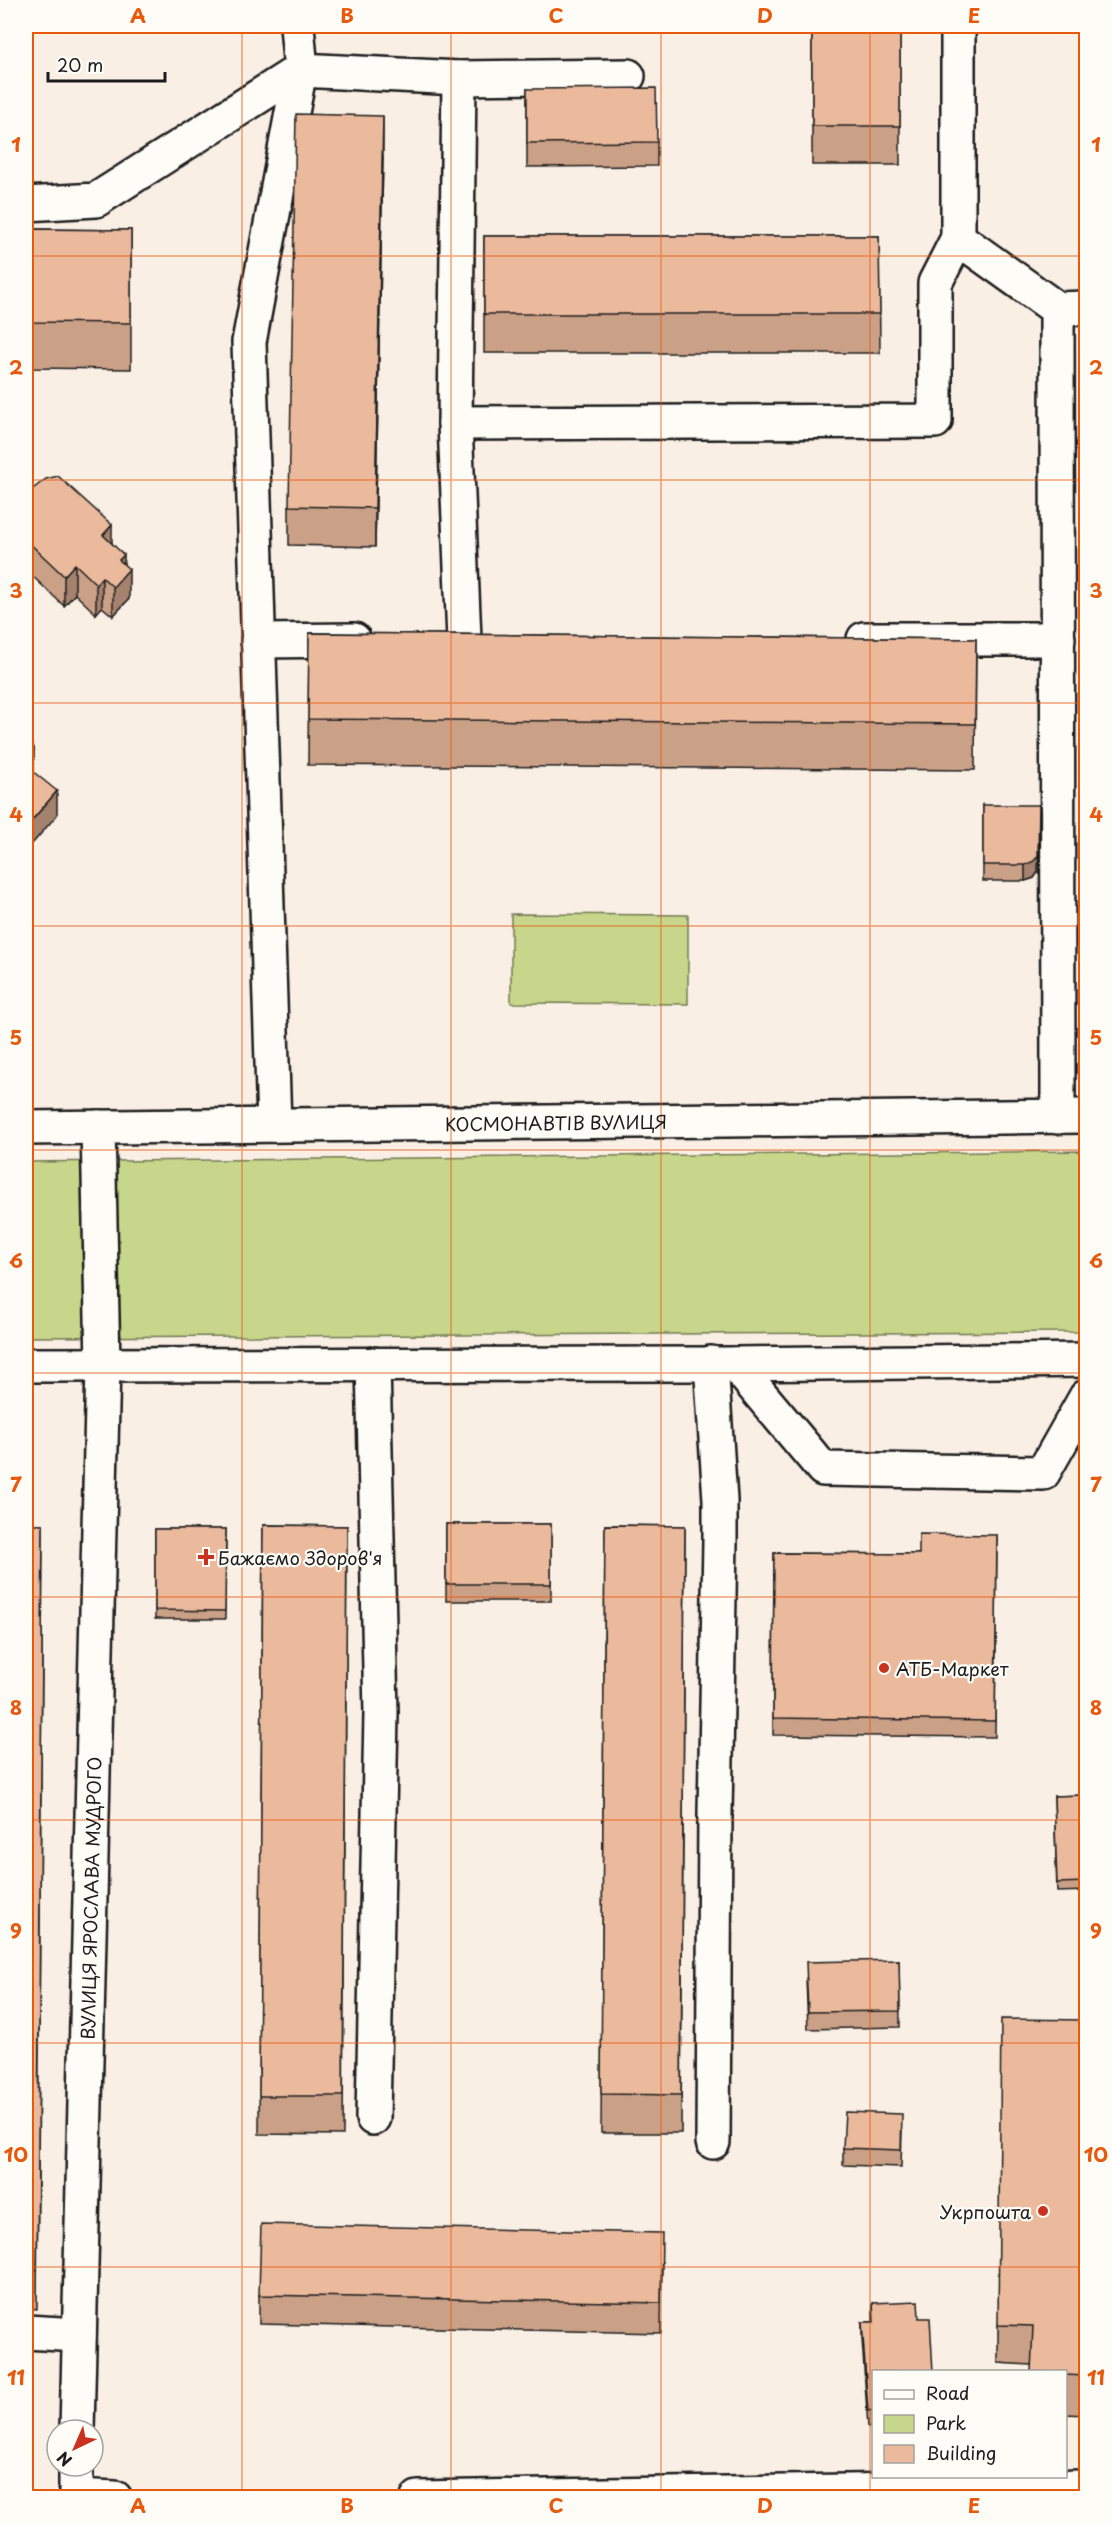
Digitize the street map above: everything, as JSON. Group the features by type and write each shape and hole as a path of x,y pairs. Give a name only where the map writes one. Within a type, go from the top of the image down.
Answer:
{"street":[{"path":"274,1125 249,342 301,70 297,26"},
{"path":"455,423 935,421 935,284 958,238 958,26"},
{"path":"26,204 96,200 301,70 459,78 628,76"},
{"path":"430,639 476,639 455,423 459,78"},
{"path":"958,238 1072,309 1058,639 1072,1117"},
{"path":"832,639 1058,639"},
{"path":"258,641 384,640"},
{"name":"КОСМОНАВТІВ ВУЛИЦЯ","path":"26,1128 1072,1117"},
{"name":"ВУЛИЦЯ ЯРОСЛАВА МУДРОГО","path":"77,2418 103,1365 98,1127"},
{"path":"26,1365 723,1364 1086,1360"},
{"path":"373,1364 381,1713 373,2118"},
{"path":"723,1364 823,1469 1043,1473 1086,1397"},
{"path":"713,2142 715,1825 723,1364"},
{"path":"26,2332 79,2335"},
{"path":"76,2486 115,2498"},
{"path":"418,2498 1086,2487"}],"green space":[{"path":"511,914 688,915 688,1004 511,1003"},
{"path":"1086,1151 1086,1332 26,1337 26,1162"}],"building":[{"path":"812,26 900,26 900,126 812,126"},
{"path":"656,88 657,142 527,143 527,89"},
{"path":"296,114 383,116 375,508 289,506"},
{"path":"26,229 131,230 131,323 26,322"},
{"path":"484,236 879,236 880,314 484,314"},
{"path":"58,476 112,525 103,535 124,555 119,560 129,569 113,587 102,577 96,584 75,564 64,576 26,540 26,494 46,479"},
{"path":"309,633 976,639 975,724 308,719"},
{"path":"26,732 34,748 31,770 57,791 26,827"},
{"path":"1086,774 1086,873 1084,874 1081,775"},
{"path":"983,805 1039,805 1038,856 1034,861 1025,865 983,865"},
{"path":"26,1524 43,1524 37,2270 26,2270"},
{"path":"446,1524 551,1524 551,1584 446,1584"},
{"path":"263,1525 347,1526 343,2096 259,2096"},
{"path":"605,1525 685,1526 681,2095 601,2094"},
{"path":"155,1529 226,1529 225,1611 155,1610"},
{"name":"АТБ-Маркет","path":"919,1534 997,1535 995,1721 773,1718 774,1553 919,1554"},
{"path":"1086,1795 1086,1882 1057,1883 1054,1796"},
{"path":"899,1960 900,2011 808,2012 806,1962"},
{"name":"Укрпошта","path":"1001,2019 1086,2020 1086,2376 1067,2375 1067,2370 1031,2370 1033,2326 998,2325"},
{"path":"845,2112 902,2114 901,2150 843,2148"},
{"path":"261,2224 662,2233 661,2303 259,2295"},
{"path":"918,2301 919,2318 930,2318 933,2370 872,2370 872,2410 868,2411 862,2322 874,2322 873,2303"}],"place":[{"name":"Бажаємо Здоров'я","path":"206,1557"},
{"name":"АТБ-Маркет","path":"884,1668"},
{"name":"Укрпошта","path":"1043,2211"}]}
